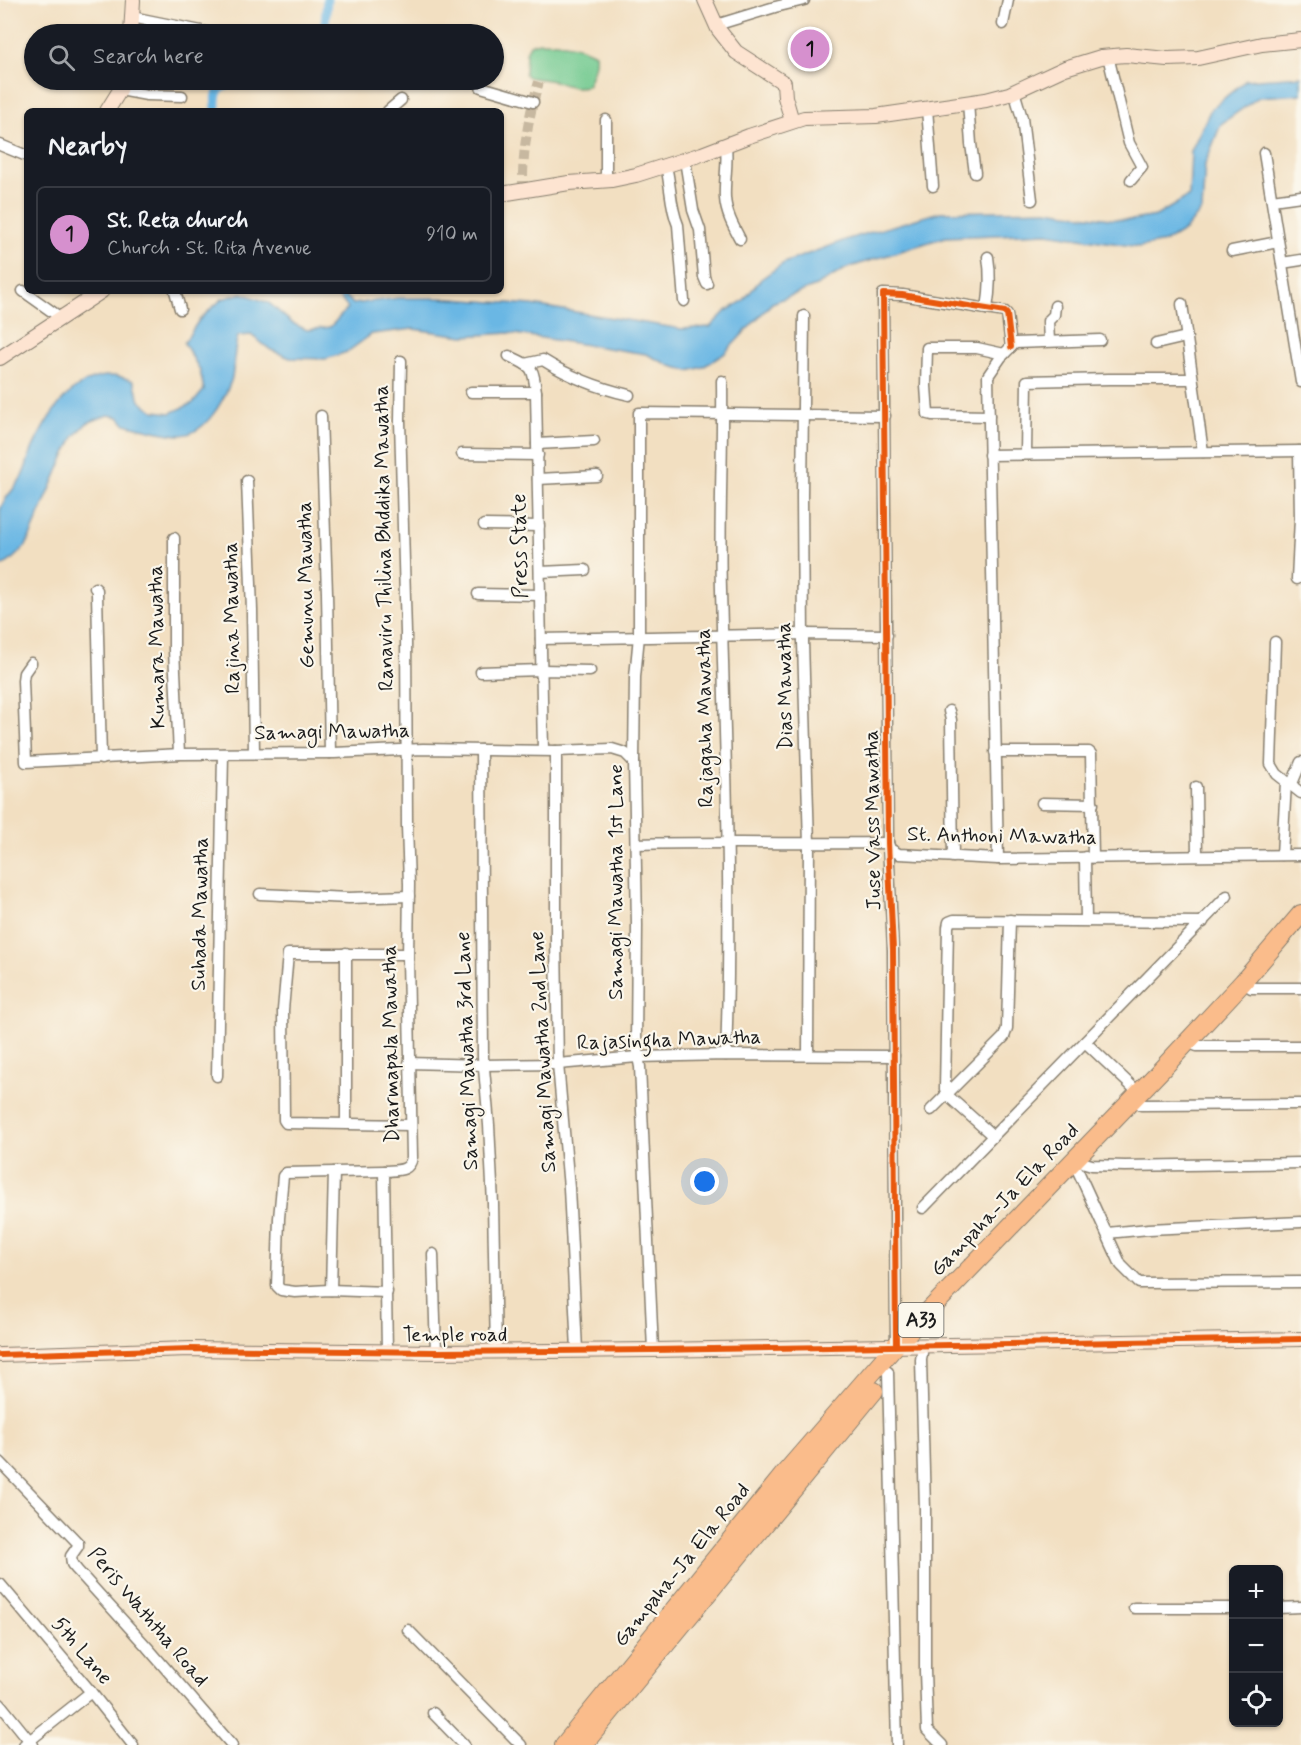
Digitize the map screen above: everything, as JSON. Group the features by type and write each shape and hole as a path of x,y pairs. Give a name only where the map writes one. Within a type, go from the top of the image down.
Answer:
{"highway":[{"name":"Gampaha-Ja Ela Road","path":"564,1745 785,1473 910,1345 1192,1044 1251,988 1300,925"},
{"name":"Gampaha-Ja Ela Road","path":"1192,1044 1243,982 1300,925"},
{"name":"Gampaha-Ja Ela Road","path":"583,1745 910,1345"}],"street":[{"path":"132,24 133,0"},
{"path":"705,0 716,25 736,52 784,83 785,97 792,121"},
{"path":"716,25 804,0"},
{"path":"1003,24 1008,0"},
{"path":"132,18 164,24"},
{"path":"504,194 636,175 804,118 876,116 986,100 1014,91 1073,65 1108,56 1126,55 1167,60 1198,58 1262,44 1301,40"},
{"path":"1108,56 1129,143 1143,168 1131,180"},
{"path":"109,108 119,90"},
{"path":"134,90 147,95 182,96"},
{"path":"491,90 533,102"},
{"path":"1014,91 1022,118 1032,200"},
{"path":"391,108 401,100"},
{"path":"968,102 975,173"},
{"path":"927,109 933,186"},
{"path":"606,120 606,181"},
{"path":"0,145 24,155"},
{"path":"726,146 728,158 725,198 730,221 740,239"},
{"path":"1264,153 1301,382"},
{"path":"685,160 693,210 700,230 704,278 707,284"},
{"path":"666,166 673,213 678,225 684,301"},
{"path":"1272,200 1301,196"},
{"path":"1232,251 1278,242"},
{"path":"988,257 990,294 987,309 1007,314 1008,350"},
{"path":"1282,263 1301,260"},
{"path":"27,294 61,318"},
{"path":"0,358 97,294"},
{"path":"176,294 180,309"},
{"name":"Juse Vass Mawatha","path":"942,1745 927,1730 921,1360 910,1345 894,1056 893,950 888,843 883,294 987,309"},
{"path":"1182,304 1203,452"},
{"path":"1049,342 1048,321 1054,315 1055,306"},
{"name":"Dias Mawatha","path":"804,316 802,415 809,844 808,1055"},
{"path":"1156,344 1186,338"},
{"path":"998,859 988,376 1015,343 1100,340"},
{"path":"988,416 928,414 927,348 1008,350"},
{"path":"509,356 525,364 543,360 555,368 602,389 629,395"},
{"name":"Ranaviru Thilina Bhddika Mawatha","path":"401,361 406,750"},
{"name":"Press State","path":"525,364 534,372 536,392 543,750"},
{"path":"1026,454 1027,381 1109,378 1191,379"},
{"name":"Rajagaha Mawatha","path":"722,381 721,588 728,842 726,1055"},
{"path":"471,392 536,392"},
{"name":"Samagi Mawatha 1st Lane","path":"653,1350 640,1067 636,1046 634,762 635,677 639,636 639,413 723,415"},
{"path":"723,415 885,416"},
{"name":"Gemunu Mawatha","path":"321,416 330,753"},
{"path":"462,454 537,450 594,441"},
{"path":"990,455 1300,451 1297,579"},
{"path":"538,479 597,476"},
{"name":"Rajina Mawatha","path":"247,481 254,753"},
{"path":"484,525 539,526"},
{"name":"Kumara Mawatha","path":"174,538 174,650 179,754"},
{"path":"540,572 585,570"},
{"path":"95,588 97,590 101,759"},
{"path":"478,594 540,595"},
{"path":"541,639 804,634 887,635"},
{"path":"1275,642 1272,764 1278,774 1301,793"},
{"name":"Samagi Mawatha","path":"31,663 24,673 23,680 26,762 179,754 612,749 625,753 634,762"},
{"path":"481,672 590,671"},
{"path":"949,711 953,857"},
{"name":"Dharmapala Mawatha","path":"387,1351 384,1171 401,1170 411,1165 406,750"},
{"name":"Samagi Mawatha 3rd Lane","path":"481,750 483,1065 493,1204 496,1351"},
{"name":"Samagi Mawatha 2nd Lane","path":"556,751 558,1064 569,1188 577,1350"},
{"path":"995,752 1089,752 1091,754 1093,804 1086,920"},
{"name":"Suhada Mawatha","path":"217,1076 223,754"},
{"path":"1282,855 1288,784 1301,762"},
{"path":"1197,787 1197,855"},
{"path":"1042,803 1093,804"},
{"name":"St. Anthoni Mawatha","path":"636,844 888,843 890,849 899,854 998,859 1301,855"},
{"path":"260,894 337,897 409,896"},
{"path":"924,1208 1227,896"},
{"path":"993,1136 948,1095 945,1089 949,922 954,920 1086,920 1203,922"},
{"path":"932,1110 1004,1037 1007,1028 1010,920"},
{"path":"346,953 346,1123"},
{"path":"408,954 288,954 283,1010 284,1120 286,1123 410,1125"},
{"path":"1251,988 1301,988"},
{"path":"1085,1042 1140,1099 1301,1104"},
{"path":"1192,1044 1301,1046"},
{"name":"Rajasingha Mawatha","path":"409,1063 558,1064 726,1055 894,1056"},
{"path":"1301,1163 1125,1166 1078,1164 1121,1265 1139,1283 1301,1282"},
{"path":"384,1171 286,1173 283,1176 277,1286 281,1290 295,1292 331,1290 387,1292"},
{"path":"331,1290 334,1172"},
{"path":"1107,1233 1301,1222"},
{"path":"433,1254 436,1352"},
{"name":"Temple road","path":"0,1354 190,1348 436,1352 1301,1339"},
{"path":"888,1372 897,1745"},
{"name":"Peris Waththa Road","path":"0,1462 78,1543 71,1557 72,1564 232,1745"},
{"name":"5th Lane","path":"0,1584 133,1745"},
{"path":"1283,1608 1301,1607"},
{"path":"1134,1608 1229,1608"},
{"path":"408,1630 521,1745"},
{"path":"0,1704 29,1744 91,1692"},
{"path":"433,1713 464,1745"}],"green space":[{"path":"540,42 582,48 595,54 592,75 587,86 573,87 550,80 528,77 525,74 526,53 530,44"}],"water":[{"path":"1301,76 1301,94 1259,97 1221,124 1205,164 1202,210 1185,230 1165,242 1139,247 1047,233 945,237 847,268 816,286 772,303 724,354 703,367 689,371 671,366 646,354 509,333 464,336 413,329 372,334 347,352 326,359 290,358 271,350 251,335 238,336 228,389 212,416 197,430 180,435 152,431 125,424 119,417 108,415 87,423 74,437 26,546 0,567 0,511 25,471 37,438 57,407 68,394 82,384 98,377 115,376 134,381 140,401 154,411 171,413 193,403 204,390 200,370 184,343 199,320 222,299 245,294 269,303 292,323 307,330 330,327 348,308 336,294 342,294 353,304 398,298 440,298 532,305 682,329 710,327 726,311 743,301 761,279 784,263 848,239 940,212 1047,210 1132,220 1156,216 1189,196 1191,151 1211,109 1246,80"}],"waterway":[{"path":"325,24 327,0"},
{"path":"216,108 217,94 220,90"}],"tunnel":[{"path":"523,191 527,136 539,82"}],"cycle path":[{"path":"896,1345 893,950 888,843 883,294 1005,312 1011,347"},
{"path":"0,1355 190,1349 436,1352 1301,1339"}],"place":[{"name":"St. Reta church","path":"810,49"}]}
